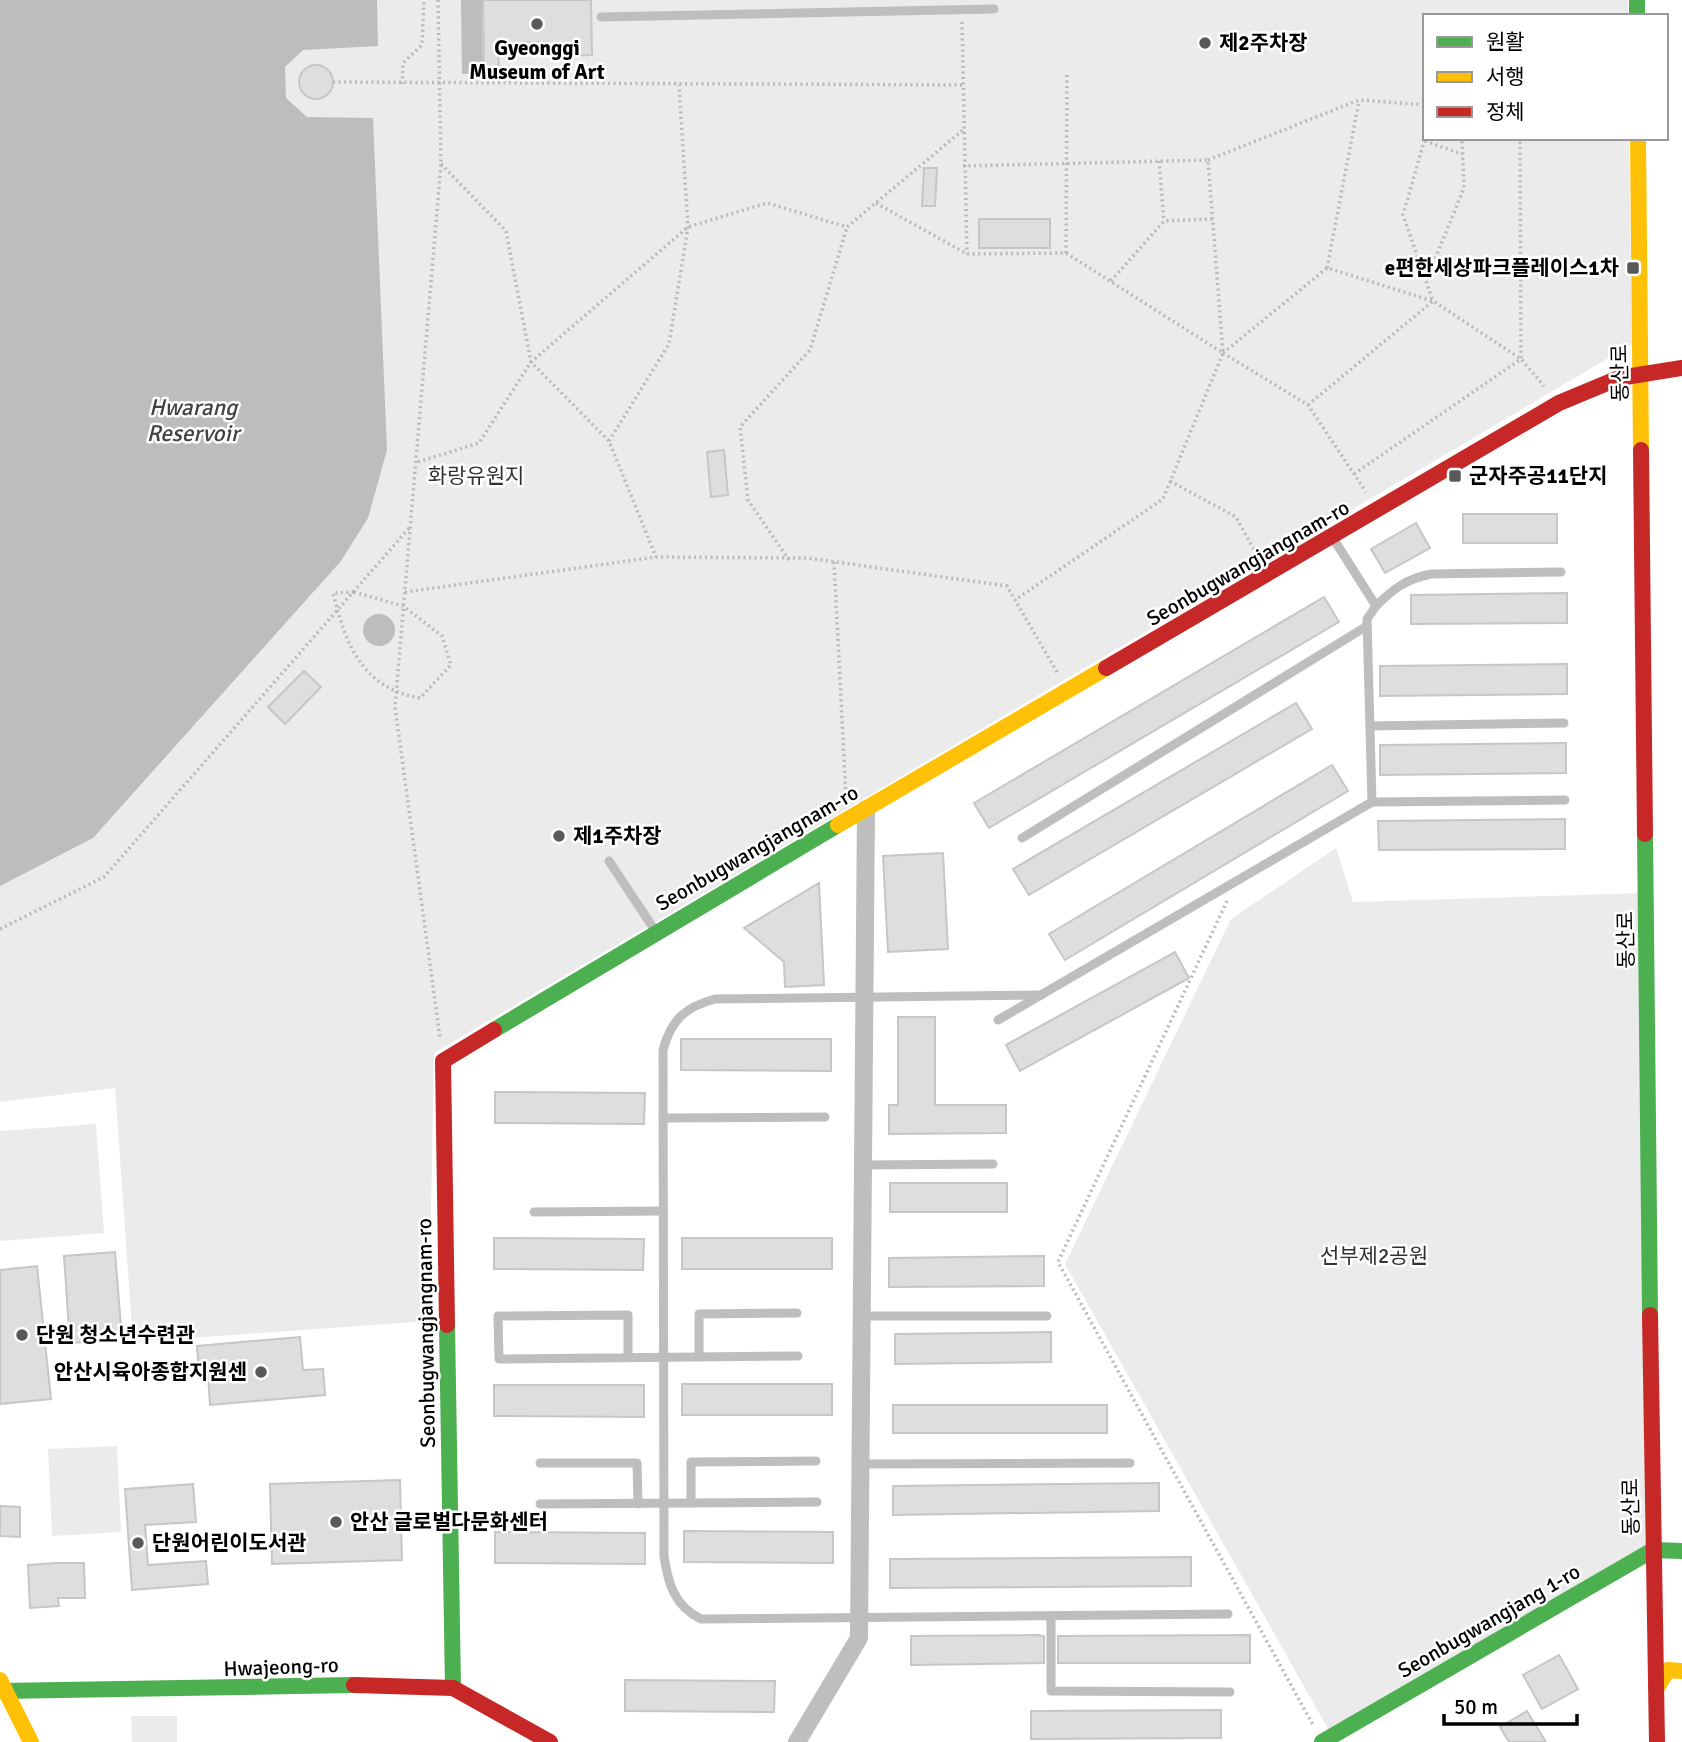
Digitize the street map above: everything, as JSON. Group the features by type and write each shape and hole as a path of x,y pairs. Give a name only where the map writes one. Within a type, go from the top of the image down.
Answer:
{"street":[{"name":"동산로","path":"1638,140 1657,1742"},
{"name":"Seonbugwangjangnam-ro","path":"453,1688 443,1061 655,931 1333,538 1559,403 1588,388 1642,370 1682,368"},
{"path":"797,1742 859,1638 866,809"},
{"path":"1653,1550 1682,1551"},
{"name":"Seonbugwangjang 1-ro","path":"1322,1742 1653,1550"},
{"path":"1656,1689 1668,1670 1682,1671"},
{"name":"Hwajeong-ro","path":"2,1688 369,1685 453,1688 550,1742"},
{"path":"2,1688 31,1742"}],"lane":[{"path":"601,17 994,9"},
{"path":"1333,538 1376,606"},
{"path":"1372,802 1367,619 1376,606 1411,578 1431,574 1561,572"},
{"path":"1022,838 1367,626"},
{"path":"1370,726 1564,723"},
{"path":"998,1020 1372,802 1565,800"},
{"path":"609,860 655,931"},
{"path":"1041,995 715,999 696,1004 681,1013 667,1035 663,1050 664,1503 667,1574 675,1596 688,1612 701,1619 1228,1614"},
{"path":"663,1118 825,1117"},
{"path":"863,1165 993,1164"},
{"path":"534,1212 663,1210"},
{"path":"699,1357 699,1314 797,1313"},
{"path":"628,1357 628,1315 498,1316 499,1359 798,1356"},
{"path":"862,1316 1047,1316"},
{"path":"691,1503 691,1462 816,1461"},
{"path":"540,1464 637,1462 638,1504"},
{"path":"860,1464 1130,1463"},
{"path":"540,1504 817,1502"},
{"path":"1051,1616 1051,1692 1230,1692"}],"path":[{"path":"402,84 404,63 422,45 424,0"},
{"path":"438,0 441,164 418,462 395,707 443,1061"},
{"path":"962,9 963,166 967,254"},
{"path":"1066,253 1067,72"},
{"path":"333,82 962,85"},
{"path":"609,441 669,344 688,227 679,85"},
{"path":"963,166 1208,160 1359,100 1423,105"},
{"path":"1223,353 1327,268 1359,100"},
{"path":"789,560 748,500 740,427 810,350 847,228 963,130"},
{"path":"1433,301 1404,215 1424,140 1462,154"},
{"path":"1426,281 1464,188 1462,140"},
{"path":"1520,140 1521,359"},
{"path":"1015,600 1163,499 1223,353 1208,160"},
{"path":"1159,161 1164,221"},
{"path":"441,164 506,231 531,362 609,441 656,556"},
{"path":"418,462 479,443 531,362 688,227 767,203 847,228"},
{"path":"876,203 967,254 1066,253 1308,405 1378,511"},
{"path":"1111,281 1164,221 1213,219"},
{"path":"1327,268 1433,301 1521,359 1559,403"},
{"path":"1308,405 1433,301"},
{"path":"1354,474 1521,359"},
{"path":"1170,481 1236,517 1267,575"},
{"path":"0,929 104,877 412,526"},
{"path":"405,592 656,556 789,560 808,558 1007,586 1069,692"},
{"path":"834,562 847,820"},
{"path":"354,592 384,598 404,606 442,636 451,665 420,698 396,694 367,673 353,652 333,593 354,592"},
{"path":"1237,881 1059,1262 1322,1742"}],"green space":[{"name":"화랑유원지","path":"0,0 1628,0 1628,14 1423,14 1423,140 1629,140 1632,344 434,1053 429,1321 133,1342 115,1088 0,1102"},
{"name":"선부제2공원","path":"1336,848 1353,902 1643,893 1649,1545 1331,1734 1065,1264 1231,919"},
{"path":"96,1124 104,1233 0,1241 0,1131"},
{"path":"117,1446 121,1532 52,1536 48,1449"},
{"path":"131,1716 177,1716 177,1742 132,1742"}],"water":[{"name":"Hwarang Reservoir","path":"0,0 377,0 378,46 303,50 285,67 286,98 307,117 373,118 387,450 368,518 341,561 93,838 0,886"},
{"path":"461,0 482,0 483,73 462,74"},
{"path":"379,614 390,619 395,630 390,641 379,646 368,641 363,630 368,619"}],"building":[{"name":"Gyeonggi Museum of Art","path":"483,0 591,0 592,55 548,56 548,42 498,43 499,73 484,73"},
{"path":"316,65 328,70 333,82 328,94 316,99 304,94 299,82 304,70"},
{"path":"924,168 937,168 935,206 922,206"},
{"path":"979,219 1050,219 1050,248 979,248"},
{"path":"724,450 728,495 711,497 707,452"},
{"path":"1463,514 1557,514 1557,543 1463,543"},
{"path":"1416,523 1430,548 1385,573 1371,549"},
{"path":"1567,593 1567,623 1411,624 1411,595"},
{"path":"1324,597 1339,622 989,828 974,803"},
{"path":"1567,664 1567,694 1380,696 1380,666"},
{"path":"304,671 321,687 285,724 268,707"},
{"path":"1296,703 1312,729 1029,895 1013,869"},
{"path":"1566,743 1566,773 1380,775 1380,745"},
{"path":"1332,765 1348,791 1065,960 1049,934"},
{"path":"1565,819 1565,849 1379,850 1378,821"},
{"path":"943,853 948,949 888,952 883,856"},
{"path":"819,883 824,985 785,987 784,962 744,928"},
{"path":"1175,952 1189,978 1020,1071 1006,1045"},
{"path":"898,1017 935,1017 935,1105 1006,1105 1006,1133 889,1134 889,1105 898,1105"},
{"path":"681,1039 831,1039 831,1071 681,1070"},
{"path":"495,1092 645,1093 644,1124 495,1123"},
{"path":"890,1183 1007,1183 1007,1212 890,1212"},
{"path":"494,1238 644,1239 643,1270 494,1269"},
{"path":"682,1238 832,1238 832,1269 682,1269"},
{"path":"115,1252 122,1340 70,1343 64,1256"},
{"path":"1044,1256 1044,1286 889,1287 889,1258"},
{"name":"단원 청소년수련관","path":"37,1266 51,1399 0,1404 0,1270"},
{"path":"1051,1332 1051,1362 895,1364 895,1334"},
{"name":"안산시육아종합지원센","path":"300,1337 303,1370 323,1369 325,1395 210,1405 208,1373 199,1374 197,1346"},
{"path":"682,1384 832,1384 832,1415 682,1415"},
{"path":"494,1385 644,1385 644,1417 494,1416"},
{"path":"893,1405 1107,1405 1107,1433 893,1433"},
{"name":"안산 글로벌다문화센터","path":"400,1480 402,1560 272,1564 270,1484"},
{"path":"1159,1483 1159,1511 893,1515 893,1486"},
{"name":"단원어린이도서관","path":"193,1484 196,1522 145,1525 148,1565 206,1561 208,1584 132,1590 125,1489"},
{"path":"0,1506 20,1507 20,1537 0,1536"},
{"path":"684,1531 833,1532 833,1563 684,1562"},
{"path":"495,1532 645,1533 645,1564 495,1563"},
{"path":"1191,1557 1191,1586 890,1588 890,1559"},
{"path":"84,1563 85,1598 58,1598 59,1606 30,1608 28,1565"},
{"path":"1250,1635 1250,1663 1058,1663 1058,1636"},
{"path":"911,1636 1044,1636 1044,1663 911,1665"},
{"path":"1559,1655 1578,1689 1542,1709 1523,1675"},
{"path":"625,1680 775,1681 774,1712 625,1711"},
{"path":"1221,1710 1221,1738 1031,1739 1031,1711"},
{"path":"1527,1711 1546,1742 1509,1742 1500,1727"}],"traffic: fast":[{"path":"1637,0 1637,14"},
{"path":"494,1030 838,825"},
{"path":"1645,834 1650,1315"},
{"path":"447,1325 453,1688"},
{"path":"1322,1742 1653,1550 1682,1551"},
{"path":"0,1691 354,1685"}],"traffic: slow":[{"path":"1638,140 1641,450"},
{"path":"838,825 1106,668"},
{"path":"1656,1689 1668,1670 1682,1671"},
{"path":"0,1680 31,1742"}],"traffic: jam":[{"path":"1106,668 1559,403 1619,378 1682,368"},
{"path":"1641,450 1645,834"},
{"path":"447,1325 443,1061 494,1030"},
{"path":"1650,1315 1657,1742"},
{"path":"354,1685 453,1688 550,1742"}],"place":[{"name":"Gyeonggi Museum of Art","path":"537,24"},
{"name":"제2주차장","path":"1205,43"},
{"name":"e편한세상파크플레이스1차","path":"1633,268"},
{"name":"군자주공11단지","path":"1455,476"},
{"name":"제1주차장","path":"559,836"},
{"name":"단원 청소년수련관","path":"22,1335"},
{"name":"안산시육아종합지원센","path":"261,1372"},
{"name":"안산 글로벌다문화센터","path":"336,1522"},
{"name":"단원어린이도서관","path":"138,1543"}]}
